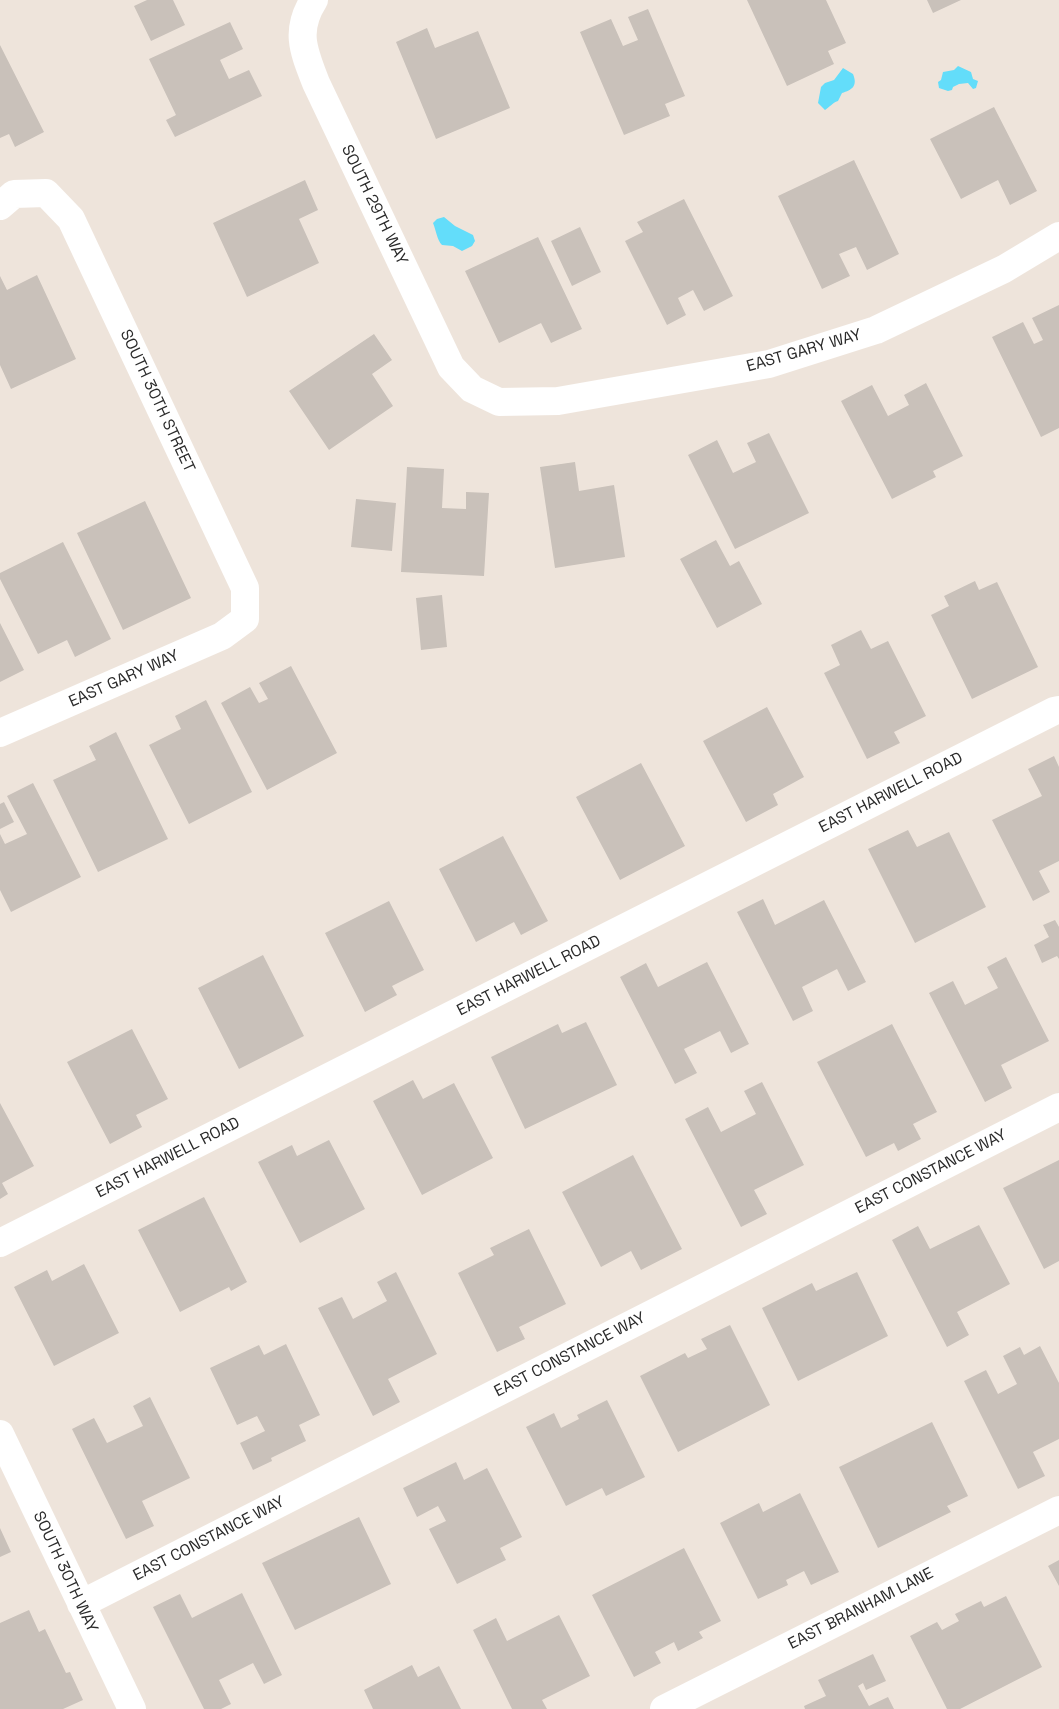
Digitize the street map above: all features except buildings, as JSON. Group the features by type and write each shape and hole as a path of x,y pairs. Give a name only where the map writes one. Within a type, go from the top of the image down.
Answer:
{"street":[{"name":"SOUTH 29TH WAY","path":"310,6 302,31 304,51 316,83 452,367 472,389"},
{"name":"SOUTH 30TH STREET","path":"0,206 14,194 46,193 71,219 245,588 245,619"},
{"name":"EAST GARY WAY","path":"472,389 499,402 558,401 769,364 876,330 1004,269 1059,236"},
{"name":"EAST GARY WAY","path":"0,733 222,636 245,619"},
{"name":"EAST HARWELL ROAD","path":"0,1243 1045,715 1059,710"},
{"name":"EAST CONSTANCE WAY","path":"81,1604 1059,1107"},
{"name":"SOUTH 30TH WAY","path":"0,1434 132,1709"},
{"name":"EAST BRANHAM LANE","path":"664,1709 1059,1510"}],"water":[{"path":"958,66 971,72 973,79 978,81 976,88 973,89 968,83 959,84 948,91 939,88 938,82 941,80 943,72 954,70"},
{"path":"843,68 853,74 855,82 853,87 842,93 838,101 825,110 818,103 821,87 825,83 834,80"},
{"path":"444,217 455,226 473,235 475,241 472,246 462,251 453,246 440,243 433,223 437,219"}]}
